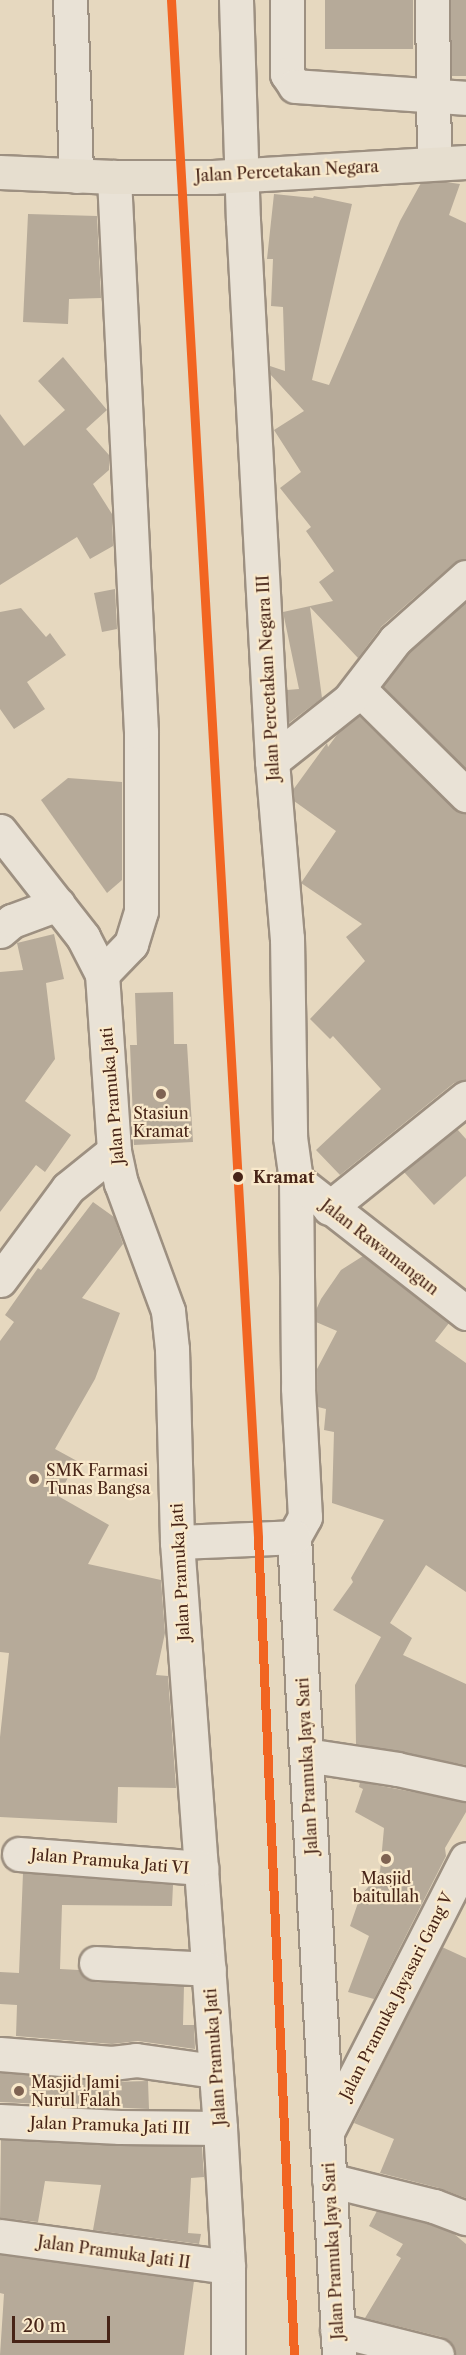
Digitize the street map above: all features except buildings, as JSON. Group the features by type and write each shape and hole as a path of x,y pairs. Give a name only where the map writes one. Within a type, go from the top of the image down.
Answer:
{"main road":[{"name":"Jalan Percetakan Negara","path":"0,172 114,177 242,175 450,163"}],"street":[{"path":"70,0 76,176"},
{"name":"Jalan Percetakan Negara III","path":"236,0 242,175 272,761 287,938 290,1137 296,1180"},
{"path":"287,0 287,75 295,86 466,98"},
{"path":"432,0 433,95 450,163"},
{"path":"102,974 131,944 141,911 141,732 114,177"},
{"path":"272,761 316,728 359,689 395,640 466,577"},
{"path":"359,689 466,795"},
{"name":"Jalan Pramuka Jati","path":"0,831 83,938 102,974 114,1151 122,1183 168,1311 172,1349 177,1542 209,1969 228,2267 228,2355"},
{"path":"0,931 12,921 58,904"},
{"path":"329,1208 466,1098"},
{"path":"0,1280 68,1188 114,1151"},
{"name":"Jalan Rawamangun","path":"296,1180 466,1313"},
{"name":"Jalan Pramuka Jaya Sari","path":"296,1180 298,1388 305,1517 294,1537 338,2342"},
{"path":"177,1542 294,1537"},
{"path":"306,1755 396,1769 466,1784"},
{"name":"Jalan Pramuka Jati VI","path":"19,1854 201,1868"},
{"name":"Jalan Pramuka Jayasari Gang V","path":"327,2132 466,1859"},
{"path":"96,1963 209,1969"},
{"path":"0,2054 112,2063 136,2060 214,2071"},
{"name":"Jalan Pramuka Jati III","path":"0,2121 120,2127 220,2128"},
{"path":"329,2180 434,2206 466,2218"},
{"name":"Jalan Pramuka Jati II","path":"0,2236 228,2267"},
{"path":"338,2342 437,2355"}],"transit line":[{"path":"171,0 258,1538 294,2355"}],"place":[{"name":"Stasiun Kramat","path":"161,1094"},
{"name":"Kramat","path":"238,1177"},
{"name":"SMK Farmasi Tunas Bangsa","path":"34,1479"},
{"name":"Masjid baitullah","path":"386,1859"},
{"name":"Masjid Jami Nurul Falah","path":"19,2091"}]}
